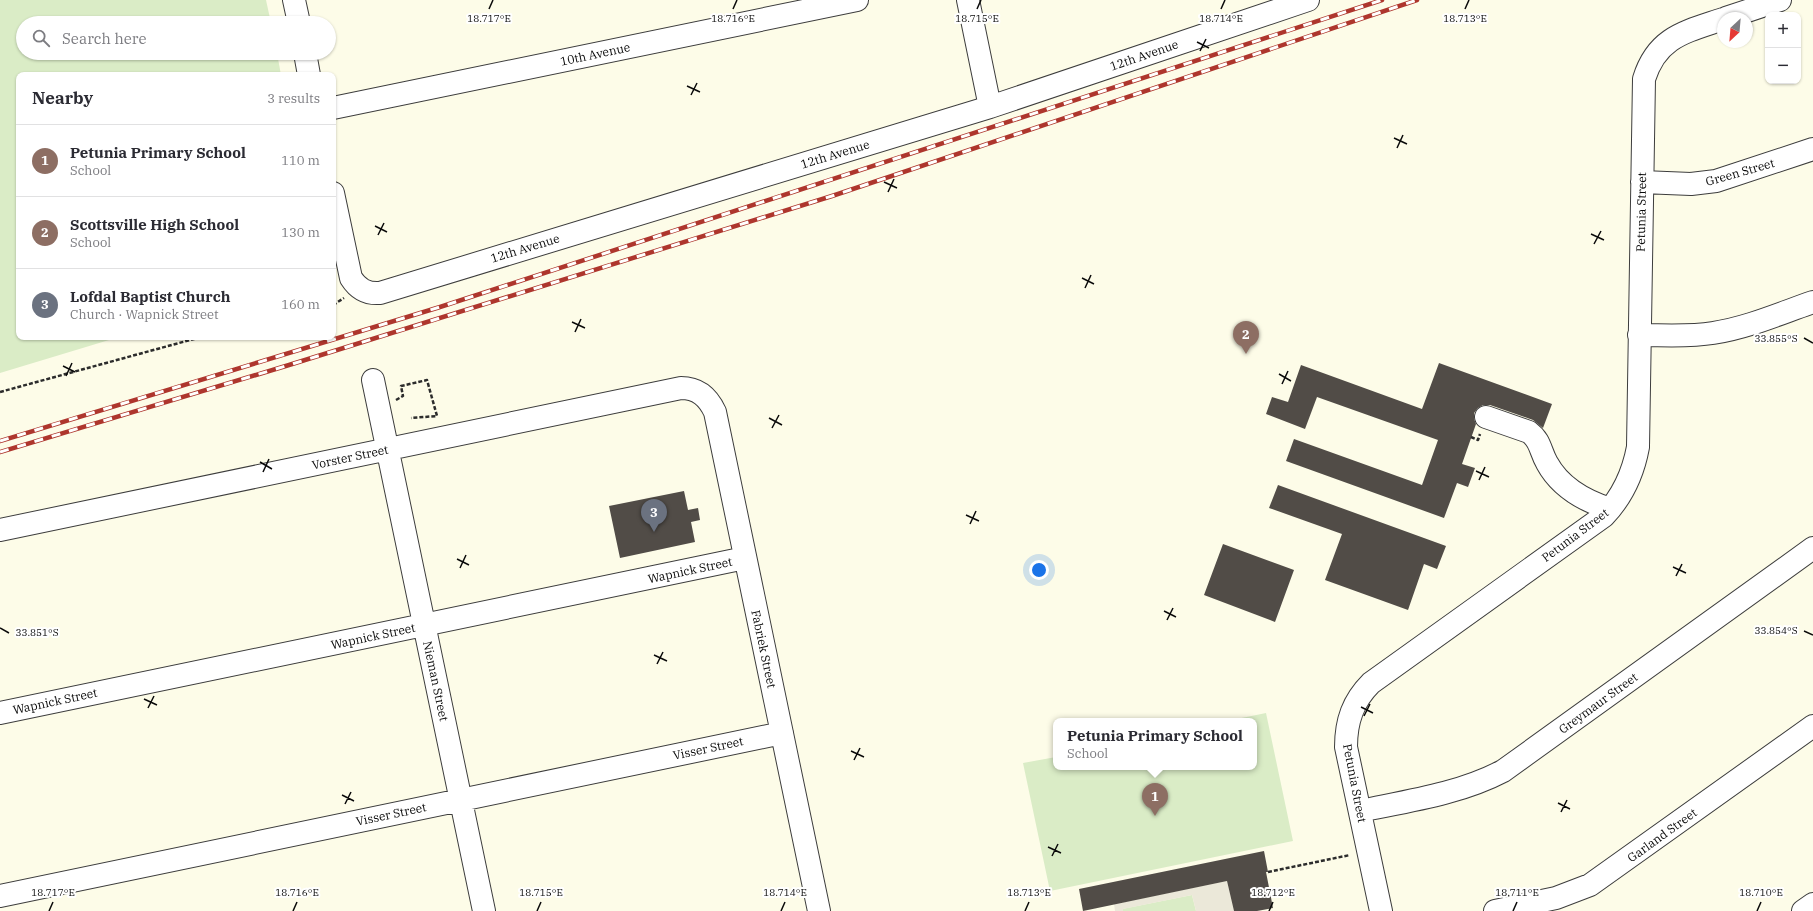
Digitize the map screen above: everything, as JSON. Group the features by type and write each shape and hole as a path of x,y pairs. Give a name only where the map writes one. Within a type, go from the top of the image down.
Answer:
{"street":[{"path":"294,0 297,16"},
{"name":"10th Avenue","path":"336,107 857,0"},
{"path":"968,0 990,107"},
{"name":"12th Avenue","path":"336,208 349,271 355,284 360,288 373,293 380,293 990,107 1306,0"},
{"path":"1744,12 1780,0"},
{"name":"Petunia Street","path":"1381,911 1346,747 1348,721 1352,709 1363,691 1392,658 1604,516 1627,484 1636,460 1638,447 1644,79 1651,60 1669,40 1680,33 1717,21"},
{"path":"306,60 308,72"},
{"name":"Green Street","path":"1642,182 1692,184 1716,181 1813,149"},
{"path":"1639,335 1696,335 1714,333 1733,329 1813,302"},
{"name":"Nieman Street","path":"373,380 484,911"},
{"name":"Vorster Street","path":"0,530 681,388 687,388 700,392"},
{"name":"Fabriek Street","path":"700,392 706,397 715,412 782,733 814,910"},
{"path":"1486,417 1529,432 1539,442 1545,461 1555,475 1580,497 1610,509"},
{"name":"Greymaur Street","path":"1360,811 1460,789 1488,779 1503,771 1813,548"},
{"name":"Wapnick Street","path":"0,713 745,558"},
{"name":"Garland Street","path":"1495,911 1556,898 1580,890 1594,882 1813,726"},
{"name":"Visser Street","path":"0,896 782,733"},
{"path":"1803,911 1813,904"}],"path":[{"path":"0,392 190,340"},
{"path":"379,407 403,396 401,386 427,380 437,416 411,418"},
{"path":"1268,872 1368,851"}],"green space":[{"path":"0,0 266,0 269,16 16,16 16,60 278,60 280,72 16,72 16,340 109,340 0,373"},
{"path":"1266,713 1293,841 1050,891 1023,763 1053,758 1053,770 1257,770 1257,718 1242,718"},
{"path":"1192,895 1196,911 1123,911 1122,909"}],"shaded area":[{"path":"1227,881 1234,911 1196,911 1192,895 1123,909 1123,911 1115,911 1114,904"}],"building":[{"path":"1439,363 1552,404 1543,428 1533,420 1490,405 1483,405 1478,408 1474,413 1476,424 1462,464 1475,468 1468,487 1457,483 1444,518 1286,461 1294,439 1422,485 1438,440 1317,397 1305,429 1266,414 1272,397 1288,402 1301,365 1422,409"},
{"path":"1278,485 1446,546 1437,569 1424,564 1408,610 1325,580 1342,534 1269,508"},
{"path":"684,491 688,510 698,508 700,520 691,522 695,542 620,558 609,506"},
{"path":"1223,544 1294,570 1275,622 1204,595"},
{"path":"1264,851 1268,872 1266,872 1273,908 1257,911 1234,911 1227,881 1083,911 1079,889"}],"railway":[{"path":"336,339 440,307 1382,0"},
{"path":"0,452 289,365 832,196 1417,0"},
{"path":"0,441 332,340"}],"place":[{"name":"Scottsville High School","path":"1246,354"},
{"name":"Lofdal Baptist Church","path":"654,532"},
{"name":"Petunia Primary School","path":"1155,816"}]}
